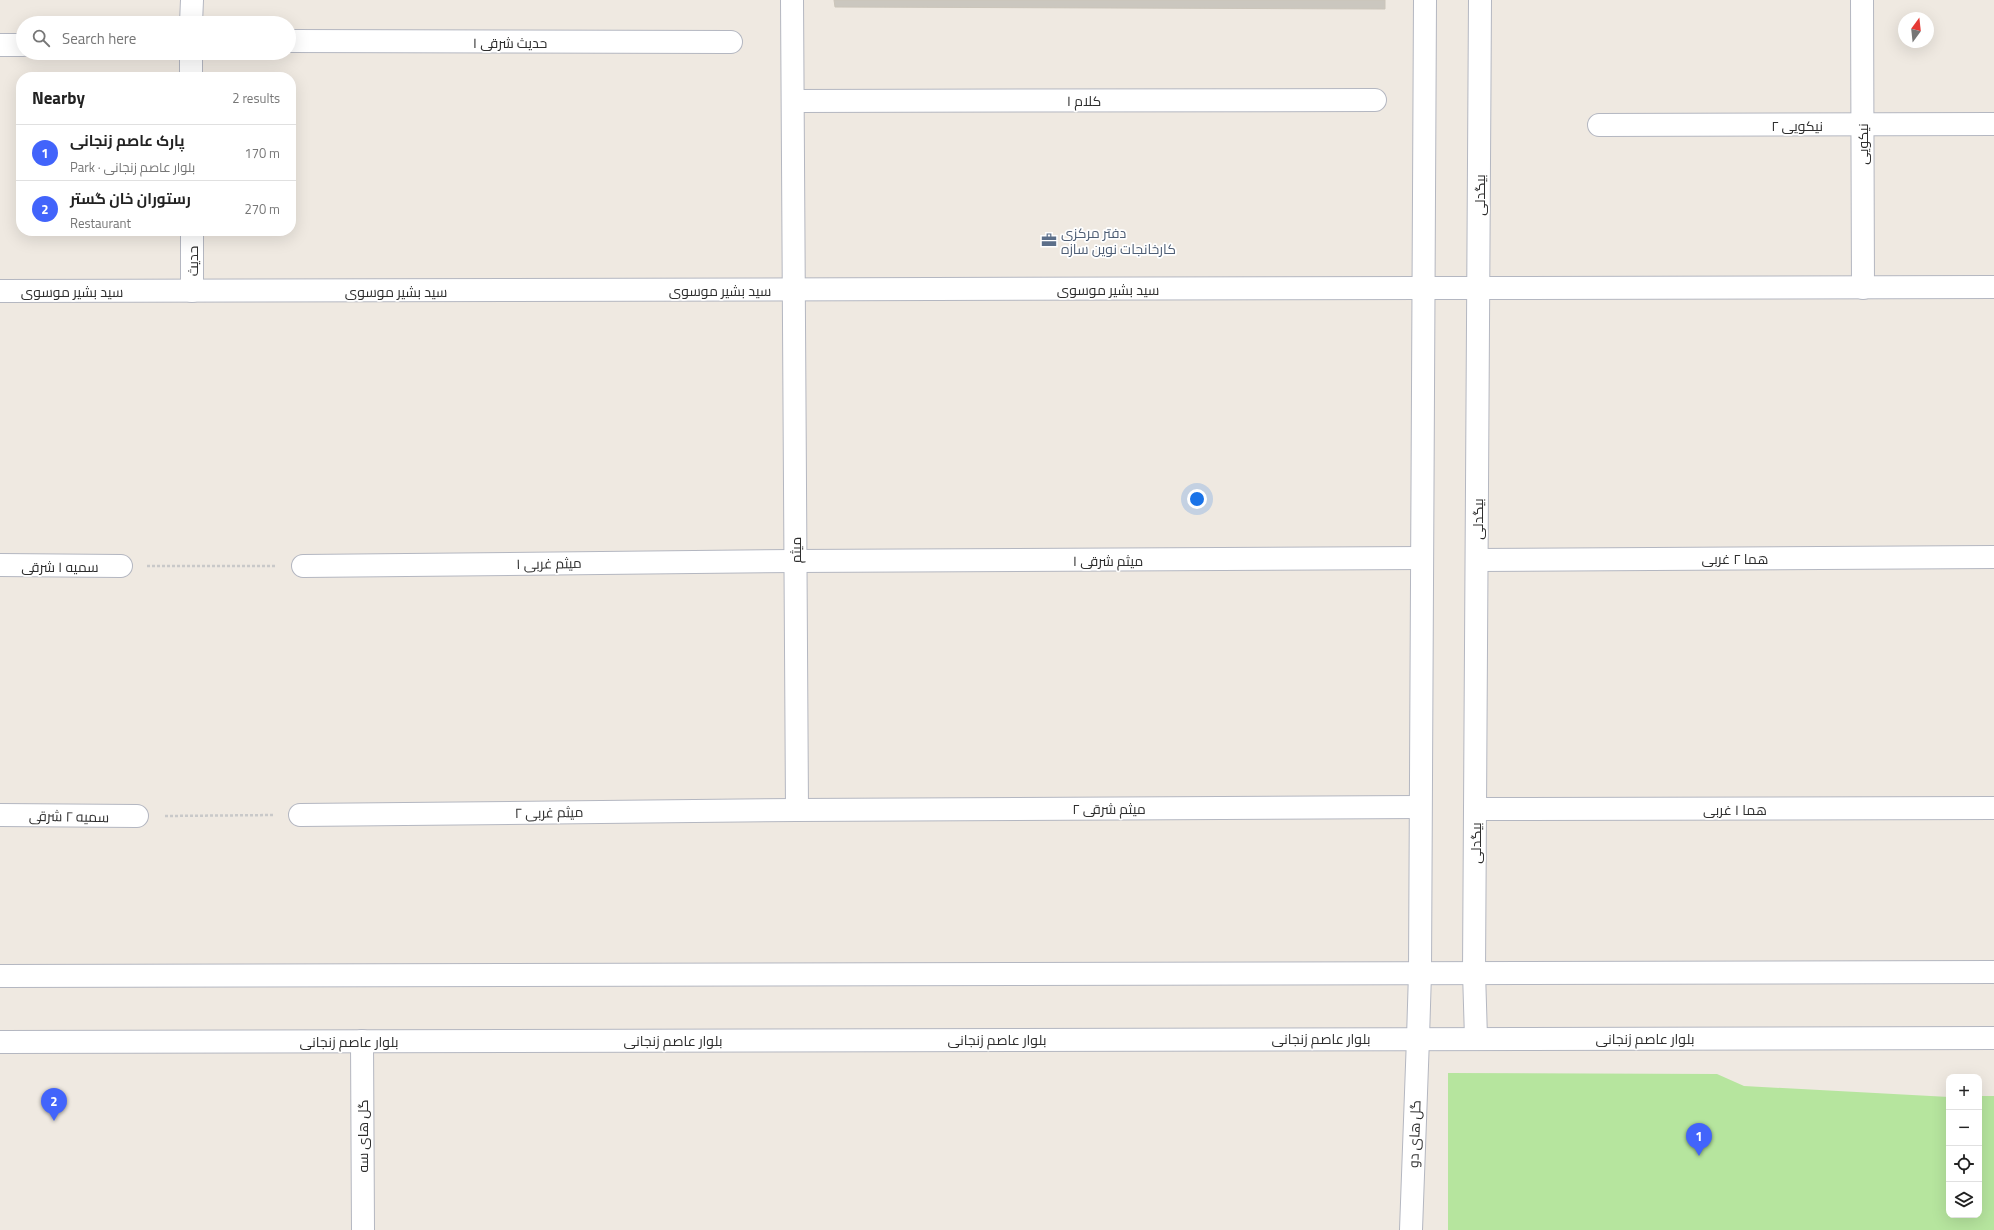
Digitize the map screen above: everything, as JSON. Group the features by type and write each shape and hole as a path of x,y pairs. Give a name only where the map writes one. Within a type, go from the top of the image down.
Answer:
{"street":[{"path":"192,0 192,16"},
{"path":"792,0 794,101 793,290"},
{"path":"1418,1038 1420,972 1425,0"},
{"name":"بیگدلی","path":"1476,1038 1474,972 1480,0"},
{"name":"نیکویی","path":"1862,0 1863,288"},
{"name":"حدیث شرقی ۱","path":"296,41 731,42"},
{"path":"0,45 16,45"},
{"path":"191,60 191,72"},
{"name":"کلام ۱","path":"794,101 1375,100"},
{"name":"نیکویی ۲","path":"1599,125 1994,124"},
{"name":"حدیث","path":"192,236 192,291"},
{"name":"سید بشیر موسوی","path":"0,291 1994,287"},
{"name":"میثم","path":"793,290 797,810"},
{"name":"هما ۲ غربی","path":"1477,560 1994,557"},
{"name":"میثم شرقی ۱","path":"795,561 1422,558"},
{"name":"میثم غربی ۱","path":"303,566 795,561"},
{"name":"سمیه ۱ شرقی","path":"0,566 121,566"},
{"name":"میثم شرقی ۲","path":"797,810 1420,807"},
{"name":"هما ۱ غربی","path":"1475,810 1994,808"},
{"name":"میثم غربی ۲","path":"300,815 797,810"},
{"name":"سمیه ۲ شرقی","path":"0,815 137,816"},
{"path":"0,976 1994,972"},
{"name":"گل های دو","path":"1411,1230 1418,1038"},
{"name":"بلوار عاصم زنجانی","path":"0,1042 1994,1038"},
{"name":"گل های سه","path":"362,1041 363,1230"}],"path":[{"path":"121,566 303,566"},
{"path":"137,816 300,815"}],"green space":[{"path":"1448,1073 1717,1074 1744,1086 1946,1097 1946,1218 1982,1218 1982,1096 1994,1096 1994,1230 1448,1230"}],"building":[{"path":"834,0 1385,0 1385,9 835,7"}],"place":[{"name":"دفتر مرکزی کارخانجات نوین سازه","path":"1049,240"},
{"name":"رستوران خان گستر","path":"54,1121"},
{"name":"پارک عاصم زنجانی","path":"1699,1156"}]}
